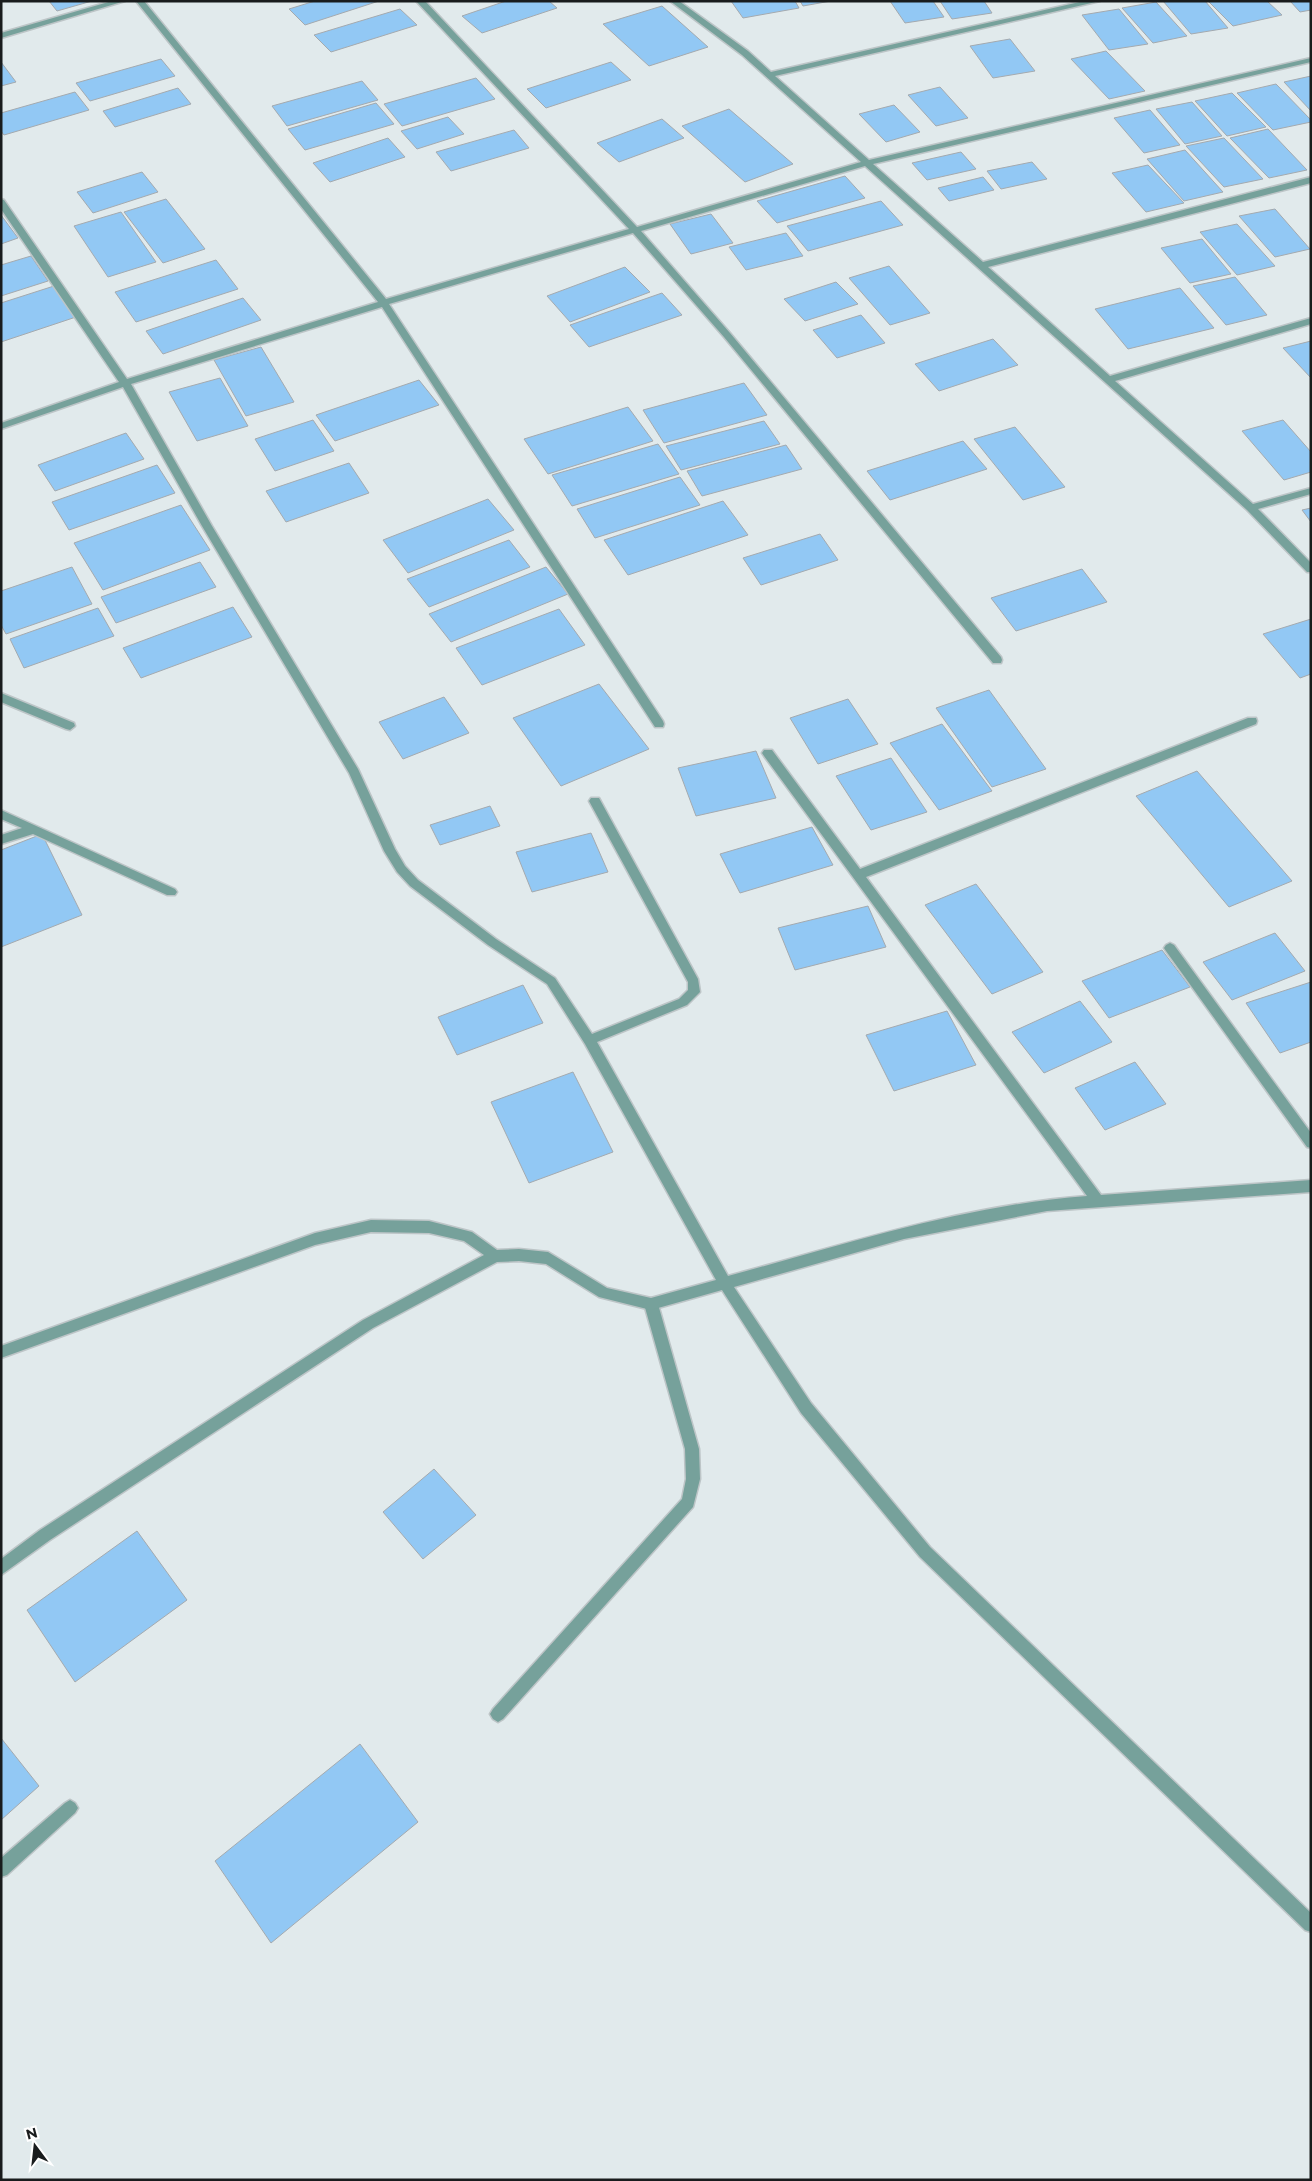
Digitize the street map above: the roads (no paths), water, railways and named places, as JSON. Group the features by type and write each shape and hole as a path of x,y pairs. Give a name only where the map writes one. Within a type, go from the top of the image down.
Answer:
{"street":[{"path":"1,36 121,1"},
{"path":"140,1 384,303 659,724"},
{"path":"420,1 636,231 727,335 996,660"},
{"path":"674,1 745,53 1251,508 1311,569"},
{"path":"769,75 1096,1"},
{"path":"1,426 125,383 384,303 866,163 1311,60"},
{"path":"980,266 1311,180"},
{"path":"1,202 125,383 207,526 354,772 390,851 401,869 414,883 492,942 552,981 589,1040 726,1285 806,1408 925,1552 1311,1924"},
{"path":"1107,380 1311,321"},
{"path":"1251,508 1311,491"},
{"path":"1,696 70,726"},
{"path":"858,875 1252,721"},
{"path":"768,753 1098,1201"},
{"path":"589,1040 683,1002 694,992 694,982 594,801"},
{"path":"1,814 171,892"},
{"path":"1,840 33,829"},
{"path":"1170,948 1311,1143"},
{"path":"1,1568 45,1535 368,1324 495,1256 519,1255 548,1258 604,1293 651,1304 726,1285 904,1233 1047,1205 1311,1186"},
{"path":"1,1352 315,1239 371,1226 429,1226 466,1236 495,1256"},
{"path":"498,1714 688,1502 693,1478 692,1449 651,1304"},
{"path":"1,1870 70,1808"}]}
